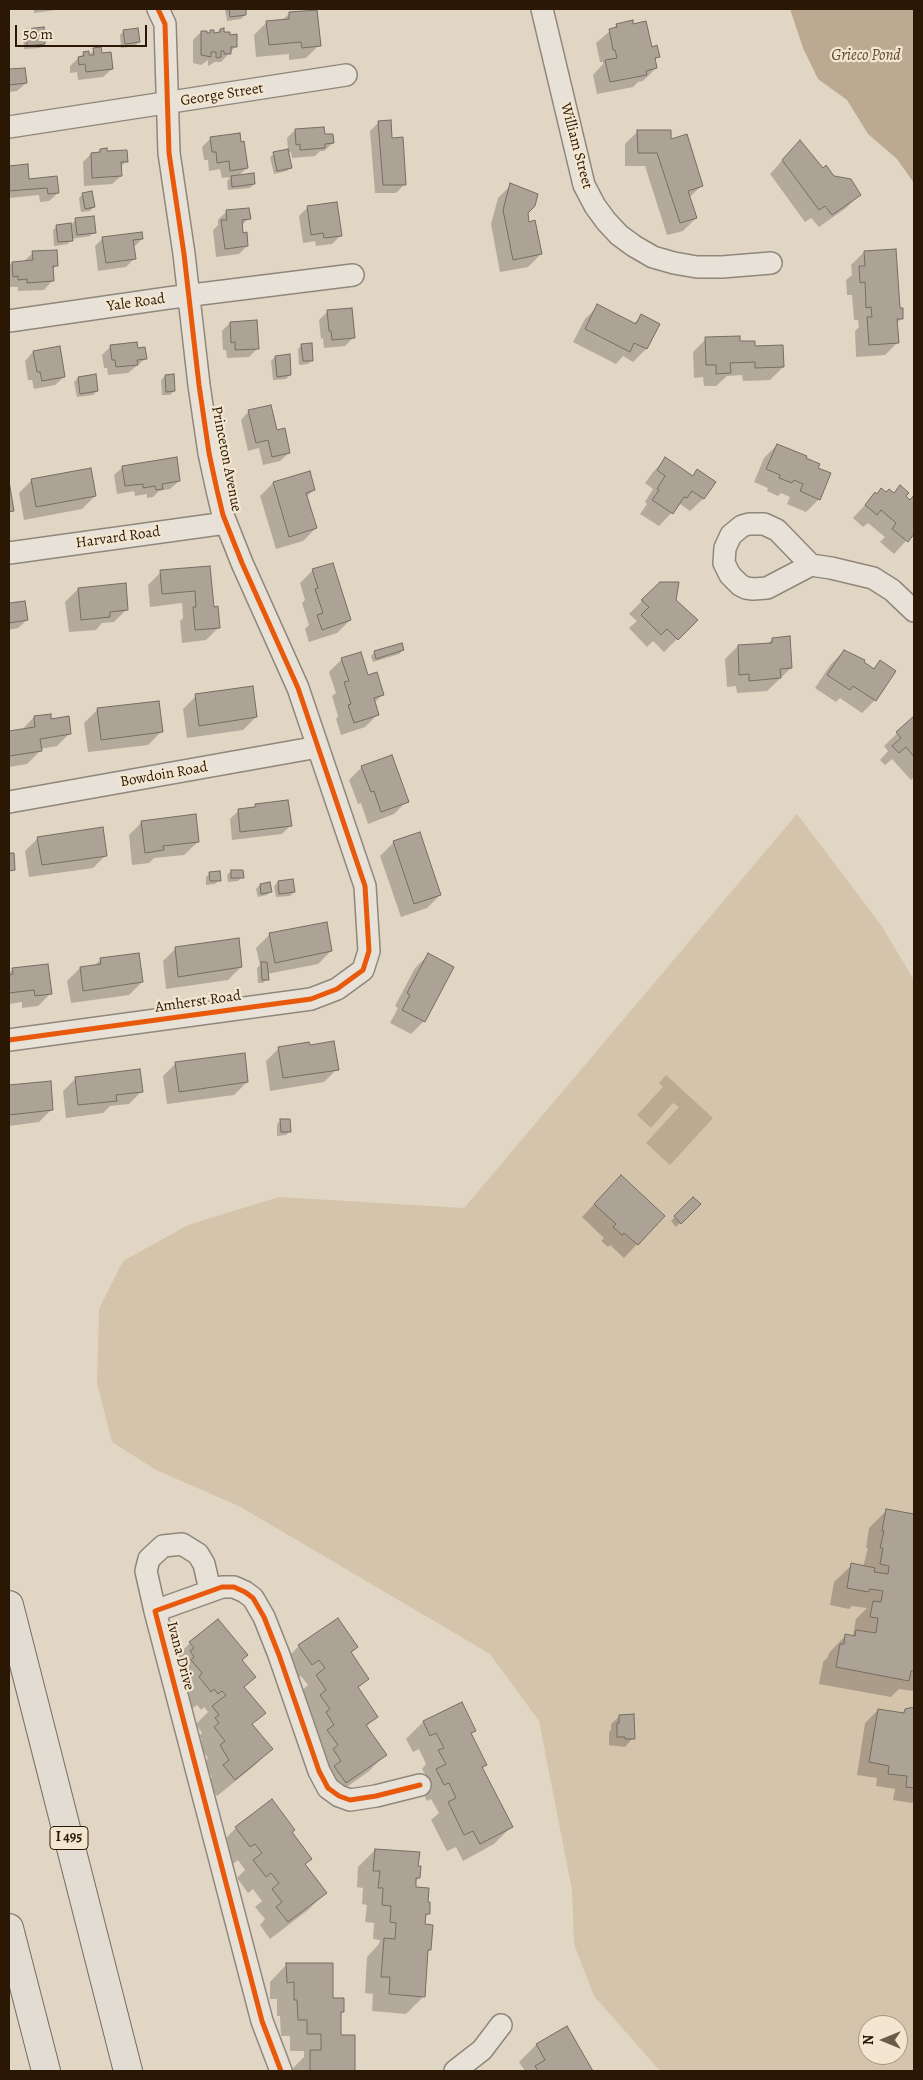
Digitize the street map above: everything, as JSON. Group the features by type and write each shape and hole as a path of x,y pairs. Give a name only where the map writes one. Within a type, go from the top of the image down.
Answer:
{"highway":[{"name":"I 495","path":"9,1605 128,2071"},
{"path":"9,1928 46,2071"}],"street":[{"name":"Princeton Avenue","path":"158,9 164,24 169,153 209,453 226,523 298,688 365,886 369,951"},
{"name":"William Street","path":"542,9 584,185 595,206 606,221 619,235 634,246 653,257 674,263 697,267 722,267 771,262"},
{"name":"George Street","path":"9,127 167,104 346,74"},
{"name":"Yale Road","path":"9,321 353,275"},
{"name":"Harvard Road","path":"9,553 226,523"},
{"path":"811,565 838,569 873,578 892,590 914,611"},
{"name":"Bowdoin Road","path":"9,802 318,747"},
{"name":"Amherst Road","path":"9,1040 311,999 337,989 363,970 369,951"},
{"name":"Ivana Drive","path":"210,1590 204,1564 198,1554 182,1544 163,1546 150,1559 146,1572 155,1611 262,2021 281,2071"},
{"name":"Ivana Drive","path":"155,1611 222,1587 234,1587 245,1592 259,1607 279,1654 319,1771 328,1788 339,1796 350,1800 376,1796 420,1785"},
{"path":"455,2071 482,2050 500,2025"}],"shaded area":[{"path":"797,814 881,925 914,980 914,2071 660,2071 594,1996 574,1944 572,1890 539,1721 490,1654 239,1506 156,1470 112,1442 97,1383 99,1309 123,1261 188,1225 279,1197 464,1208"}],"water":[{"name":"Grieco Pond","path":"790,9 914,9 914,183 897,159 868,134 847,100 818,79 803,48"},
{"path":"666,1075 713,1118 670,1165 646,1143 679,1107 673,1103 651,1128 637,1115 663,1087 659,1083"}],"building":[{"path":"229,9 246,9 246,15 230,17"},
{"path":"317,10 321,46 302,48 301,42 269,45 266,21 289,19 289,12"},
{"path":"633,20 633,24 646,21 652,47 657,45 660,57 655,58 657,68 646,71 647,75 610,82 605,60 617,58 615,50 613,50 609,29 617,27 616,24"},
{"path":"44,27 45,44 27,46 26,29"},
{"path":"138,28 140,42 125,44 123,30"},
{"path":"224,28 224,32 230,32 230,35 237,34 237,47 231,47 231,54 224,54 224,51 221,51 221,57 216,58 216,52 211,52 211,57 201,55 201,31 210,33 210,30 214,30 214,33 220,32 220,29"},
{"path":"101,47 102,53 111,52 113,69 86,72 85,64 79,65 78,57 84,56 83,52 89,51 89,55 94,55 93,48"},
{"path":"25,68 27,83 9,85 9,69"},
{"path":"391,120 392,138 403,137 406,185 383,185 378,121"},
{"path":"324,127 325,134 333,134 334,143 325,144 325,148 300,150 300,144 296,145 295,129"},
{"path":"637,130 671,130 671,139 687,134 703,186 688,191 697,218 680,223 657,153 638,153"},
{"path":"240,133 241,142 244,141 248,168 230,171 229,161 217,163 216,152 212,152 210,137"},
{"path":"800,140 823,168 826,165 834,176 851,179 861,195 832,215 825,206 819,210 782,160"},
{"path":"107,148 107,151 127,150 128,162 121,162 122,176 92,178 91,153 100,152 100,149"},
{"path":"288,149 292,168 277,171 273,152"},
{"path":"28,164 29,179 57,176 59,193 48,194 47,188 9,191 9,166"},
{"path":"254,173 255,184 232,187 231,176"},
{"path":"510,183 538,194 535,206 528,213 529,222 535,220 542,254 513,260 503,210"},
{"path":"92,191 95,207 85,209 82,193"},
{"path":"337,202 342,236 324,238 323,233 311,235 307,206"},
{"path":"249,208 251,219 242,220 243,233 247,232 248,246 225,249 221,220 227,220 226,210"},
{"path":"94,216 96,233 77,235 75,218"},
{"path":"71,223 73,241 58,242 56,225"},
{"path":"142,232 143,239 133,240 136,259 106,263 102,237"},
{"path":"896,249 900,308 903,308 903,319 897,319 899,343 869,345 867,317 872,317 871,307 866,308 865,282 860,283 859,266 865,266 864,251"},
{"path":"57,250 58,266 53,266 54,281 27,283 27,279 18,280 18,276 13,277 12,262 33,260 32,251"},
{"path":"597,304 636,324 641,314 660,324 647,349 634,343 630,352 585,329"},
{"path":"352,308 355,338 332,340 327,310"},
{"path":"257,320 259,349 235,350 235,342 231,343 230,322"},
{"path":"740,336 740,341 755,341 755,346 783,345 784,367 755,368 755,362 730,363 731,373 716,374 716,365 706,365 705,337"},
{"path":"137,342 138,348 145,347 147,359 137,360 138,365 116,367 115,360 112,360 110,345"},
{"path":"312,343 313,361 303,361 301,344"},
{"path":"60,346 65,377 42,381 40,372 37,372 33,351"},
{"path":"290,354 291,375 277,377 275,356"},
{"path":"96,374 98,391 80,394 78,377"},
{"path":"174,374 175,391 166,392 165,375"},
{"path":"271,405 277,430 285,428 290,453 272,457 268,440 256,443 248,410"},
{"path":"777,444 807,456 806,458 820,464 818,468 831,473 820,500 800,491 803,484 794,480 792,483 779,478 780,475 766,469"},
{"path":"177,457 180,481 162,484 163,489 156,490 155,486 143,488 143,484 125,486 122,466"},
{"path":"665,457 693,476 697,469 716,482 704,499 692,491 687,498 684,497 673,514 652,500 665,476 657,470"},
{"path":"91,468 96,496 36,507 31,479"},
{"path":"310,471 315,490 306,493 317,528 289,537 273,482"},
{"path":"9,481 14,511 9,512"},
{"path":"900,485 909,493 906,496 910,500 914,495 914,534 908,542 892,529 896,523 881,510 877,515 865,505 875,492 877,494 881,488 886,492 889,489 894,493"},
{"path":"333,563 351,620 322,630 317,615 323,613 315,589 318,588 312,569"},
{"path":"210,566 214,607 218,606 220,628 195,630 193,607 196,607 195,591 162,594 160,570"},
{"path":"660,582 679,582 676,600 698,620 678,640 667,629 661,635 641,615 649,607 641,600"},
{"path":"126,583 128,610 110,612 110,617 81,620 78,588"},
{"path":"25,601 28,620 9,623 9,603"},
{"path":"790,636 792,668 780,669 781,678 749,681 749,674 739,675 738,645 772,643 772,638"},
{"path":"402,643 404,650 376,659 374,651"},
{"path":"844,650 865,660 864,662 874,669 880,660 896,671 876,701 853,686 850,690 827,675"},
{"path":"361,652 368,675 377,672 384,695 374,698 379,715 354,723 348,705 351,704 344,682 349,681 341,658"},
{"path":"253,686 257,717 199,726 195,694"},
{"path":"159,701 163,732 101,740 97,708"},
{"path":"51,714 51,719 69,716 71,734 40,739 42,751 9,756 9,731 35,727 34,716"},
{"path":"914,716 914,757 906,747 899,753 892,746 901,738 896,732"},
{"path":"392,755 409,802 381,812 374,791 371,792 361,766"},
{"path":"288,800 292,826 240,832 238,809 255,807 255,804"},
{"path":"196,814 199,842 163,846 164,850 145,853 141,821"},
{"path":"103,827 107,856 42,865 37,837"},
{"path":"420,832 441,895 414,904 393,841"},
{"path":"9,853 14,853 15,870 9,871"},
{"path":"231,870 243,870 244,878 231,878"},
{"path":"220,871 221,881 210,881 209,872"},
{"path":"293,879 295,892 279,894 278,881"},
{"path":"270,882 272,892 261,894 260,884"},
{"path":"327,922 332,951 275,963 269,933"},
{"path":"239,938 242,967 178,977 175,947"},
{"path":"139,953 143,982 83,991 80,967 101,964 100,958"},
{"path":"428,953 454,967 425,1022 402,1010 410,995 407,993"},
{"path":"261,962 267,962 269,980 262,980"},
{"path":"48,964 52,994 35,996 34,990 9,993 9,975 13,974 12,968"},
{"path":"334,1041 339,1070 283,1078 278,1047 309,1042 310,1045"},
{"path":"245,1053 248,1082 179,1092 175,1062"},
{"path":"140,1069 143,1092 116,1095 117,1101 78,1105 75,1077"},
{"path":"51,1081 53,1110 9,1115 9,1085"},
{"path":"280,1119 290,1119 291,1132 281,1132"},
{"path":"621,1175 665,1216 638,1245 624,1233 622,1235 613,1227 616,1224 594,1204"},
{"path":"693,1197 701,1204 681,1224 674,1216"},
{"path":"886,1509 914,1514 914,1671 911,1671 909,1681 836,1667 840,1644 844,1644 845,1634 855,1636 856,1630 876,1633 878,1618 870,1617 873,1601 881,1602 883,1591 870,1589 868,1592 847,1588 851,1563 875,1568 874,1572 888,1574 889,1566 880,1564 883,1548 880,1548"},
{"path":"338,1618 358,1647 351,1652 369,1679 358,1687 378,1717 366,1725 387,1755 346,1783 334,1766 341,1761 333,1749 338,1745 327,1730 334,1725 326,1712 330,1709 320,1695 326,1690 316,1675 325,1668 319,1660 312,1665 298,1645"},
{"path":"218,1619 248,1655 242,1660 256,1677 244,1687 266,1713 252,1724 273,1749 235,1780 223,1765 229,1760 220,1745 225,1741 214,1727 219,1723 215,1718 219,1715 212,1706 226,1695 222,1691 218,1694 214,1689 211,1692 199,1677 202,1673 191,1660 194,1657 190,1651 194,1648 189,1642"},
{"path":"462,1702 476,1731 471,1733 487,1765 482,1767 513,1827 480,1844 473,1831 464,1835 448,1802 456,1798 449,1783 444,1785 436,1769 446,1764 438,1750 444,1748 436,1733 430,1736 423,1721"},
{"path":"914,1707 914,1788 906,1787 907,1776 888,1774 889,1766 869,1762 878,1709 904,1713 905,1709"},
{"path":"634,1714 635,1739 617,1737 619,1715"},
{"path":"272,1799 295,1830 292,1832 312,1859 305,1864 327,1893 288,1922 276,1907 282,1902 272,1889 279,1883 271,1873 266,1877 253,1860 262,1853 255,1844 250,1847 235,1827"},
{"path":"375,1849 420,1852 418,1866 421,1866 420,1878 416,1878 416,1887 429,1888 428,1902 430,1902 430,1914 426,1914 425,1924 433,1925 431,1950 428,1950 425,1997 389,1994 390,1977 381,1977 384,1938 395,1939 396,1923 390,1922 391,1906 382,1905 383,1888 378,1888 380,1871 373,1871"},
{"path":"286,1963 333,1963 333,1998 344,1998 344,2012 341,2012 341,2035 355,2035 355,2071 310,2071 310,2050 321,2050 321,2034 307,2034 307,2020 298,2020 297,2000 294,2000 294,1982 287,1983"},
{"path":"567,2026 593,2071 538,2071 535,2066 545,2060 536,2044"}],"cycle path":[{"path":"9,1040 311,999 337,989 363,970 369,951 365,886 298,688 242,563 223,515 217,490 209,453 199,385 184,254 169,153 165,24 158,9"},
{"path":"281,2071 262,2021 155,1611 222,1587 234,1587 245,1592 253,1598 264,1617 319,1771 328,1788 339,1796 350,1800 376,1796 420,1785"}]}
